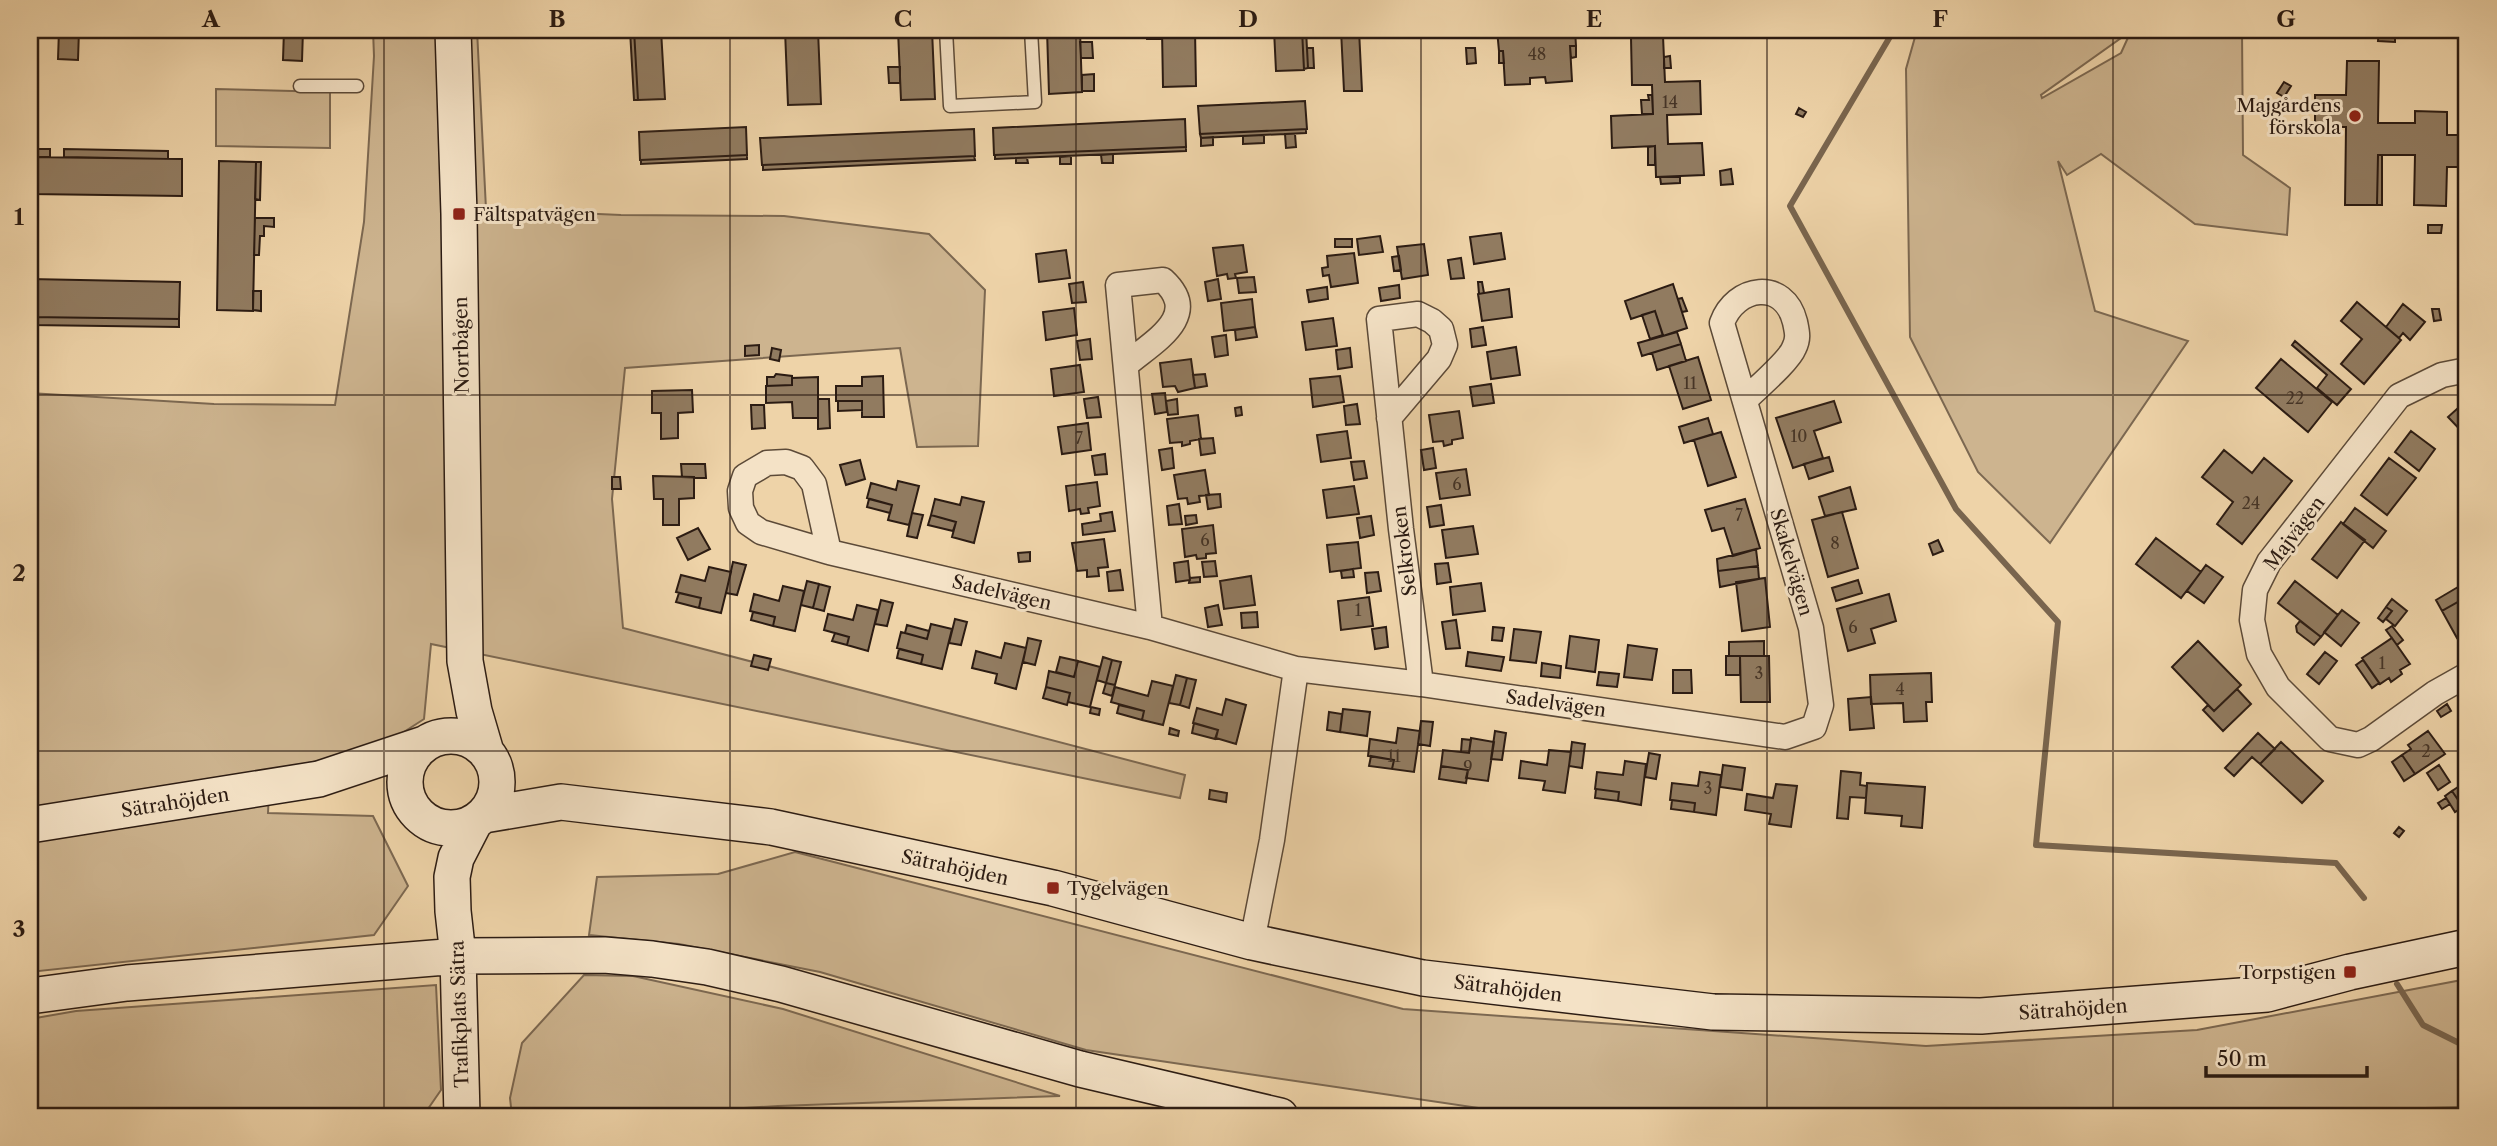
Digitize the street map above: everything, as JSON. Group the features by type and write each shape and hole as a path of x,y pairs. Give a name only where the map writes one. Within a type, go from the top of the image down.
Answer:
{"street":[{"name":"Norrbågen","path":"453,30 459,214 464,661 474,710 490,758"},
{"path":"1127,363 1150,627"},
{"name":"Majvägen","path":"2467,370 2442,375 2399,396 2269,562 2255,590 2252,620 2259,654 2278,687 2330,739 2358,745 2371,739 2435,693 2467,676"},
{"name":"Skakelvägen","path":"1746,399 1811,628 1821,705 1814,727"},
{"name":"Selkroken","path":"1389,418 1421,684"},
{"name":"Sadelvägen","path":"830,552 1150,627 1296,669 1421,684 1785,737 1814,727"},
{"name":"Norrbågen","path":"431,741 455,706 464,661"},
{"path":"1251,942 1272,840 1296,669"},
{"path":"450,736 464,738 476,744 490,758 497,777 497,791 492,803 479,819 460,828 446,829 432,825 415,811 405,793 407,765 414,754 431,741 450,736"},
{"name":"Sätrahöjden","path":"30,825 319,779 431,741"},
{"name":"Sätrahöjden","path":"490,758 516,785 561,802 771,827 1053,888 1251,942 1423,978 1713,1012 1981,1016 2267,994 2350,972 2467,947"},
{"name":"Sätrahöjden","path":"319,779 368,782 388,789 415,811"},
{"name":"Sätrahöjden","path":"479,819 561,802"},
{"name":"Trafikplats Sätra","path":"415,811 453,911"},
{"name":"Trafikplats Sätra","path":"462,1116 458,956 452,877 456,859 479,819"},
{"path":"30,996 141,982 458,956 604,955 706,967 781,984 1080,1069 1280,1116"}],"lane":[{"path":"946,30 950,106 1035,102 1031,30"},
{"path":"300,86 357,86"}],"shaded area":[{"path":"373,30 477,30 486,209 621,215 784,216 929,234 985,290 978,446 917,447 900,348 625,368 612,499 623,628 1185,775 1180,798 431,644 424,719 379,748 270,771 268,813 373,816 408,886 374,935 30,972 30,393 214,404 335,405 364,222 374,56"},
{"path":"1917,30 2242,30 2243,155 2290,188 2287,235 2195,224 2101,154 2067,175 2058,161 2095,311 2188,341 2050,543 1978,472 1910,337 1906,69","holes":["2131,31 2121,53 2042,98 2041,95"]},
{"path":"216,89 330,92 330,148 216,146"},
{"path":"795,852 1403,1009 1926,1046 2197,1030 2467,979 2467,1107 2090,1116 1532,1116 1086,1050 820,972 679,944 589,935 597,877 718,874"},
{"path":"584,975 633,976 783,1009 1060,1096 778,1106 613,1116 512,1116 510,1098 522,1043"},
{"path":"436,985 441,1090 423,1116 30,1116 30,1019 76,1011"}],"building":[{"path":"59,30 79,30 78,60 58,59"},
{"path":"284,30 303,30 302,61 283,60"},
{"path":"630,30 634,30 638,100 634,100"},
{"path":"634,30 661,30 665,99 638,100"},
{"path":"785,30 818,30 821,104 788,105"},
{"path":"898,30 932,30 935,99 901,100"},
{"path":"1047,30 1080,30 1082,92 1049,94"},
{"path":"1146,30 1162,30 1162,39 1147,39"},
{"path":"1162,30 1195,30 1196,86 1163,87"},
{"path":"1274,30 1302,30 1304,70 1276,71"},
{"path":"1302,30 1306,30 1308,68 1304,69"},
{"path":"1341,30 1359,30 1362,91 1344,91"},
{"path":"1497,30 1575,30 1576,46 1570,46 1572,81 1546,83 1545,77 1530,78 1530,84 1505,85 1503,51 1499,51"},
{"path":"2379,30 2395,30 2395,42 2378,41"},
{"path":"1663,36 1665,82 1700,81 1701,114 1667,115 1668,144 1702,143 1704,175 1656,177 1655,146 1612,148 1611,116 1653,114 1652,85 1632,85 1631,38"},
{"path":"1080,42 1092,42 1093,58 1081,58"},
{"path":"1570,46 1576,46 1576,57 1571,58"},
{"path":"1307,48 1313,48 1314,68 1308,68"},
{"path":"1466,48 1475,48 1476,63 1467,64"},
{"path":"1499,51 1503,51 1504,63 1499,63"},
{"path":"1670,56 1671,68 1664,68 1664,57"},
{"path":"2347,61 2379,61 2378,123 2415,123 2415,111 2447,112 2447,135 2467,135 2467,167 2447,167 2446,206 2414,205 2415,155 2378,155 2377,205 2345,205 2346,127 2315,127 2315,95 2346,95"},
{"path":"888,67 900,67 900,83 889,83"},
{"path":"1094,74 1094,91 1082,91 1082,75"},
{"path":"2284,82 2291,86 2284,97 2277,93"},
{"path":"1648,95 1652,95 1653,114 1642,114 1641,100 1649,100"},
{"path":"1305,101 1307,129 1200,134 1198,106"},
{"path":"1799,108 1806,112 1803,117 1796,114"},
{"path":"1185,119 1186,147 994,155 993,128"},
{"path":"746,127 747,155 640,160 639,132"},
{"path":"974,129 975,156 762,165 760,138"},
{"path":"1306,129 1306,133 1201,138 1200,134"},
{"path":"1285,134 1295,134 1296,147 1286,148"},
{"path":"1264,135 1264,143 1243,144 1243,136"},
{"path":"1213,137 1213,145 1201,146 1201,138"},
{"path":"1655,146 1655,165 1648,165 1648,147"},
{"path":"1186,147 1186,151 995,159 995,155"},
{"path":"30,149 50,149 50,157 30,157"},
{"path":"64,149 168,151 168,159 64,157"},
{"path":"1113,154 1113,163 1102,163 1101,155"},
{"path":"747,155 747,159 641,164 641,160"},
{"path":"2378,155 2382,155 2382,205 2377,205"},
{"path":"974,156 975,160 763,170 763,165"},
{"path":"1071,156 1071,164 1060,164 1060,157"},
{"path":"30,157 182,159 182,196 30,194"},
{"path":"1016,158 1027,158 1028,163 1016,163"},
{"path":"219,161 256,162 253,311 217,310"},
{"path":"256,162 261,162 260,200 255,199"},
{"path":"1731,169 1733,184 1721,185 1720,171"},
{"path":"1680,176 1680,183 1661,184 1660,177"},
{"path":"255,218 274,218 274,227 264,226 264,236 260,236 259,255 254,255"},
{"path":"2428,225 2442,225 2441,233 2428,233"},
{"path":"1501,233 1505,259 1474,264 1470,237"},
{"path":"1380,236 1383,252 1359,255 1357,239"},
{"path":"1335,239 1352,239 1352,247 1335,247"},
{"path":"1424,244 1428,275 1402,279 1397,247"},
{"path":"1243,245 1247,272 1235,274 1236,278 1228,279 1227,274 1217,276 1213,248"},
{"path":"1066,250 1070,278 1039,282 1036,254"},
{"path":"1354,253 1358,283 1331,287 1329,275 1323,276 1322,268 1328,267 1327,256"},
{"path":"1399,256 1401,270 1394,271 1392,257"},
{"path":"1461,258 1464,278 1451,279 1448,260"},
{"path":"1254,277 1256,292 1239,293 1237,278"},
{"path":"30,279 180,282 179,319 30,317"},
{"path":"1218,279 1221,299 1208,301 1205,282"},
{"path":"1083,282 1086,302 1072,303 1069,284"},
{"path":"1478,282 1482,282 1484,293 1479,294"},
{"path":"1673,284 1687,328 1663,336 1655,311 1631,319 1625,301"},
{"path":"1399,285 1400,298 1381,301 1379,288"},
{"path":"1327,287 1328,299 1309,302 1307,290"},
{"path":"1509,289 1512,317 1482,321 1478,294"},
{"path":"253,291 261,291 261,311 253,310"},
{"path":"1682,298 1687,311 1682,312 1678,299"},
{"path":"1252,299 1255,327 1224,331 1221,303"},
{"path":"2357,302 2401,340 2364,384 2341,364 2362,339 2341,321"},
{"path":"2403,304 2425,322 2410,340 2403,333 2399,338 2386,327"},
{"path":"1074,308 1077,335 1046,340 1043,312"},
{"path":"2432,309 2439,309 2441,320 2434,321"},
{"path":"1655,311 1663,335 1650,339 1642,315"},
{"path":"30,317 179,319 179,327 30,325"},
{"path":"1333,318 1337,346 1306,350 1302,322"},
{"path":"1255,327 1257,337 1236,340 1235,330"},
{"path":"1483,327 1486,345 1472,347 1470,329"},
{"path":"1677,332 1681,344 1642,356 1638,343"},
{"path":"1226,335 1228,355 1215,357 1212,337"},
{"path":"1090,339 1092,359 1080,360 1077,341"},
{"path":"2295,341 2351,389 2337,405 2317,388 2327,375 2292,345"},
{"path":"1681,344 1686,361 1657,370 1652,353"},
{"path":"759,345 759,355 745,356 745,346"},
{"path":"1516,347 1520,375 1491,379 1487,352"},
{"path":"772,348 781,350 779,361 770,359"},
{"path":"1350,348 1352,367 1338,369 1336,350"},
{"path":"1698,357 1711,400 1683,409 1669,366"},
{"path":"1191,359 1195,388 1178,392 1175,386 1163,387 1160,363"},
{"path":"2281,359 2332,402 2308,432 2256,388"},
{"path":"1080,365 1084,392 1054,396 1051,369"},
{"path":"776,374 792,376 792,385 767,386 767,377 774,377"},
{"path":"1205,374 1207,386 1195,388 1193,375"},
{"path":"883,376 884,417 862,417 862,401 836,401 836,386 862,386 862,377"},
{"path":"1340,376 1344,402 1313,407 1310,379"},
{"path":"818,377 818,418 793,418 792,402 766,403 766,386 792,385 792,378"},
{"path":"1491,384 1494,403 1473,406 1470,387"},
{"path":"692,390 693,412 678,413 678,438 661,439 661,413 652,413 652,391"},
{"path":"1165,393 1167,412 1155,414 1152,394"},
{"path":"1098,397 1101,417 1087,418 1084,399"},
{"path":"818,399 829,399 830,428 818,429"},
{"path":"1177,399 1178,414 1168,415 1166,401"},
{"path":"2467,400 2467,437 2448,417"},
{"path":"838,401 862,401 862,410 838,411"},
{"path":"1834,401 1841,422 1814,431 1823,458 1793,468 1776,418"},
{"path":"1357,404 1360,424 1346,425 1344,406"},
{"path":"751,405 764,405 765,428 752,429"},
{"path":"1241,407 1242,415 1236,416 1235,408"},
{"path":"1459,411 1463,438 1452,440 1452,444 1444,446 1443,441 1433,442 1429,415"},
{"path":"1198,415 1201,439 1182,446 1182,442 1170,443 1167,419"},
{"path":"1708,418 1713,434 1684,443 1679,427"},
{"path":"1088,423 1091,450 1062,454 1058,427"},
{"path":"1347,431 1351,458 1321,462 1317,435"},
{"path":"2411,431 2435,449 2419,471 2395,452"},
{"path":"1721,432 1736,477 1708,486 1694,440"},
{"path":"1213,438 1215,453 1201,455 1199,439"},
{"path":"1172,448 1174,468 1162,470 1159,450"},
{"path":"1433,448 1436,468 1424,470 1421,450"},
{"path":"2224,450 2252,473 2264,458 2292,481 2242,544 2217,524 2233,502 2202,477"},
{"path":"1105,454 1107,474 1095,475 1092,456"},
{"path":"1829,457 1833,471 1809,479 1804,464"},
{"path":"2389,458 2416,478 2387,515 2361,495"},
{"path":"860,460 865,479 846,485 840,465"},
{"path":"1364,461 1367,478 1354,480 1351,462"},
{"path":"681,464 705,464 706,478 682,477"},
{"path":"1466,469 1470,495 1440,499 1436,473"},
{"path":"1205,470 1209,495 1199,496 1200,502 1188,504 1187,498 1178,499 1174,475"},
{"path":"653,476 694,477 694,498 679,499 679,525 663,525 663,499 654,499"},
{"path":"612,477 620,477 621,489 612,489"},
{"path":"898,481 919,486 909,525 888,520 892,505 867,498 871,483 896,490"},
{"path":"1097,482 1100,506 1088,508 1089,513 1081,514 1080,509 1069,511 1066,486"},
{"path":"1354,486 1359,514 1327,518 1323,490"},
{"path":"1850,487 1856,509 1825,516 1819,497"},
{"path":"1220,494 1221,507 1208,509 1206,495"},
{"path":"962,497 984,502 974,543 952,537 956,522 931,515 935,499 960,505"},
{"path":"869,499 892,505 890,513 867,507"},
{"path":"1745,499 1760,548 1733,556 1724,528 1712,531 1705,510"},
{"path":"1179,504 1182,524 1169,525 1167,506"},
{"path":"1441,505 1444,525 1430,527 1427,507"},
{"path":"2355,508 2386,531 2373,548 2343,524"},
{"path":"1112,512 1115,531 1083,535 1082,524 1101,521 1100,514"},
{"path":"1842,512 1858,568 1828,577 1812,520"},
{"path":"912,513 923,515 917,538 907,536"},
{"path":"931,515 956,522 953,531 928,525"},
{"path":"1196,515 1197,523 1186,525 1185,516"},
{"path":"1371,516 1374,535 1360,538 1357,518"},
{"path":"2341,522 2365,540 2337,578 2312,559"},
{"path":"1213,525 1216,553 1206,554 1206,558 1197,559 1196,555 1185,557 1182,529"},
{"path":"1473,526 1478,554 1446,558 1442,530"},
{"path":"698,528 710,549 688,560 677,538"},
{"path":"2156,538 2201,572 2181,598 2136,564"},
{"path":"1104,539 1108,567 1098,568 1099,576 1087,577 1087,570 1077,571 1072,543"},
{"path":"1938,540 1943,551 1933,555 1929,544"},
{"path":"1358,542 1361,568 1330,572 1327,545"},
{"path":"1756,549 1758,566 1718,571 1717,559"},
{"path":"1030,552 1030,561 1019,562 1018,553"},
{"path":"1188,561 1190,580 1176,582 1174,563"},
{"path":"1215,561 1217,576 1204,577 1202,562"},
{"path":"733,562 746,565 737,595 726,593"},
{"path":"1448,563 1451,582 1437,584 1435,564"},
{"path":"2206,565 2223,577 2204,603 2187,591"},
{"path":"1758,566 1759,579 1720,587 1718,571"},
{"path":"709,567 731,572 721,613 699,608 701,598 676,592 681,575 705,581"},
{"path":"1353,569 1354,577 1342,578 1341,571"},
{"path":"1120,570 1123,590 1109,591 1107,572"},
{"path":"1378,572 1381,591 1367,593 1365,573"},
{"path":"1251,576 1255,605 1224,609 1220,581"},
{"path":"1200,577 1200,582 1189,583 1190,578"},
{"path":"1765,578 1770,627 1742,631 1736,582"},
{"path":"1858,580 1862,593 1836,601 1832,588"},
{"path":"807,581 819,584 813,608 801,605"},
{"path":"2295,581 2338,615 2321,637 2278,603"},
{"path":"1481,583 1485,611 1453,615 1450,587"},
{"path":"819,584 830,587 824,611 813,608"},
{"path":"783,586 804,591 795,631 773,626 775,617 750,611 754,594 779,601"},
{"path":"2458,587 2465,598 2442,611 2436,600"},
{"path":"679,593 701,598 699,608 676,602"},
{"path":"1889,594 1896,621 1871,629 1875,643 1848,651 1837,609"},
{"path":"1369,597 1373,626 1341,630 1338,601"},
{"path":"2465,598 2467,632 2457,638 2442,611"},
{"path":"2392,599 2407,611 2395,626 2386,619 2392,611 2386,607"},
{"path":"881,600 893,603 887,626 875,624"},
{"path":"857,605 878,610 868,651 847,645 849,637 824,630 828,614 853,620"},
{"path":"1218,605 1222,625 1208,627 1205,608"},
{"path":"2386,607 2392,611 2383,622 2378,618"},
{"path":"2342,610 2359,623 2341,646 2324,632"},
{"path":"753,612 775,617 773,626 751,620"},
{"path":"1257,612 1258,627 1242,628 1241,613"},
{"path":"955,619 967,622 961,645 949,643"},
{"path":"1456,620 1460,648 1446,649 1442,622"},
{"path":"2300,621 2321,637 2314,645 2297,632 2296,626"},
{"path":"931,624 952,629 942,669 921,664 923,655 897,648 901,632 927,639"},
{"path":"907,625 929,631 927,639 905,633"},
{"path":"2392,626 2403,640 2397,645 2386,630"},
{"path":"1386,627 1388,647 1375,649 1372,629"},
{"path":"1493,627 1504,628 1502,641 1492,640"},
{"path":"1514,629 1541,632 1536,663 1510,660"},
{"path":"835,633 849,637 847,645 832,641"},
{"path":"1570,636 1599,640 1595,672 1566,668"},
{"path":"1028,638 1041,641 1035,665 1023,662"},
{"path":"2392,638 2410,664 2400,670 2402,674 2391,682 2389,678 2380,684 2362,658"},
{"path":"1764,641 1764,656 1729,656 1729,642"},
{"path":"2198,641 2241,685 2214,711 2172,667"},
{"path":"1005,643 1026,648 1016,689 995,683 997,674 972,668 976,651 1001,658"},
{"path":"1628,645 1657,649 1652,680 1624,677"},
{"path":"899,649 923,655 921,664 897,658"},
{"path":"1468,652 1504,657 1501,671 1466,666"},
{"path":"2325,652 2337,661 2319,684 2307,674"},
{"path":"754,655 771,659 768,670 751,666"},
{"path":"1726,656 1740,656 1740,675 1726,675"},
{"path":"1740,656 1769,656 1770,702 1741,702"},
{"path":"1060,657 1078,661 1074,677 1056,672"},
{"path":"1103,657 1112,660 1106,683 1097,680"},
{"path":"1112,660 1121,662 1115,685 1106,683"},
{"path":"2363,660 2379,683 2372,688 2356,665"},
{"path":"1078,661 1100,667 1090,707 1068,702 1070,693 1046,687 1049,671 1074,677"},
{"path":"1542,663 1561,666 1560,678 1541,676"},
{"path":"1673,670 1691,670 1692,693 1673,693"},
{"path":"1599,672 1619,674 1617,687 1597,685"},
{"path":"1931,673 1932,702 1926,702 1927,721 1904,722 1903,703 1871,704 1870,675"},
{"path":"1176,675 1187,678 1180,705 1169,703"},
{"path":"1187,678 1196,680 1189,708 1180,705"},
{"path":"1152,681 1173,686 1163,725 1142,720 1144,711 1111,702 1115,687 1148,696"},
{"path":"1106,683 1115,685 1112,696 1103,693"},
{"path":"1046,687 1070,693 1067,705 1043,698"},
{"path":"2237,689 2251,704 2223,731 2203,710 2208,705 2214,711"},
{"path":"1871,697 1874,728 1850,730 1848,699"},
{"path":"1226,699 1246,705 1236,744 1216,738 1218,730 1193,723 1197,708 1222,715"},
{"path":"2447,704 2451,711 2441,717 2437,711"},
{"path":"1119,705 1144,711 1142,720 1117,713"},
{"path":"1091,707 1100,709 1099,715 1090,713"},
{"path":"1343,709 1370,712 1367,736 1340,732"},
{"path":"1329,712 1342,714 1340,732 1327,730"},
{"path":"1421,721 1433,722 1430,746 1418,744"},
{"path":"1194,723 1218,730 1215,739 1192,733"},
{"path":"1170,728 1179,731 1178,736 1169,734"},
{"path":"1398,728 1420,731 1414,772 1392,769 1394,760 1368,756 1370,739 1396,743"},
{"path":"1495,731 1506,733 1502,760 1491,759"},
{"path":"2428,731 2445,754 2415,774 2402,755 2411,749 2408,745"},
{"path":"2258,733 2275,749 2260,764 2252,757 2234,776 2225,768"},
{"path":"1471,738 1494,742 1488,781 1466,778 1468,770 1441,766 1443,750 1469,753"},
{"path":"1462,739 1471,740 1469,753 1461,752"},
{"path":"1572,742 1585,744 1582,768 1569,766"},
{"path":"2281,742 2323,781 2302,803 2260,764"},
{"path":"1549,750 1571,752 1565,793 1543,790 1545,781 1519,778 1521,761 1547,765"},
{"path":"1649,753 1660,755 1656,779 1645,777"},
{"path":"2402,755 2415,774 2404,781 2392,762"},
{"path":"1371,756 1394,760 1392,769 1369,766"},
{"path":"1625,761 1646,764 1641,805 1618,801 1619,792 1595,789 1597,772 1623,775"},
{"path":"1723,765 1745,768 1742,790 1720,787"},
{"path":"2439,765 2450,782 2438,790 2427,773"},
{"path":"1441,766 1468,770 1466,783 1439,779"},
{"path":"1841,771 1861,773 1860,785 1867,786 1866,798 1850,797 1848,819 1837,818"},
{"path":"1700,772 1721,775 1716,815 1694,812 1695,803 1670,800 1672,783 1698,786"},
{"path":"2467,781 2467,804 2463,807 2452,791"},
{"path":"1867,783 1925,787 1922,828 1901,826 1902,816 1865,813"},
{"path":"1776,784 1797,786 1791,827 1769,824 1771,814 1745,810 1747,794 1773,798"},
{"path":"1596,789 1619,792 1618,801 1595,798"},
{"path":"1210,790 1227,793 1226,802 1209,799"},
{"path":"2452,791 2463,807 2455,812 2445,796"},
{"path":"2446,798 2450,804 2442,809 2438,803"},
{"path":"1672,800 1695,803 1694,812 1671,809"},
{"path":"2399,827 2404,831 2399,837 2394,833"}],"waterway":[{"path":"1894,30 1790,206 1956,509 2058,622 2036,845 2336,863 2364,898"},
{"path":"2397,984 2423,1025 2467,1047"}],"place":[{"name":"Majgårdens förskola","path":"2355,116"},
{"name":"Fältspatvägen","path":"459,214"},
{"name":"Tygelvägen","path":"1053,888"},
{"name":"Torpstigen","path":"2350,972"}]}
